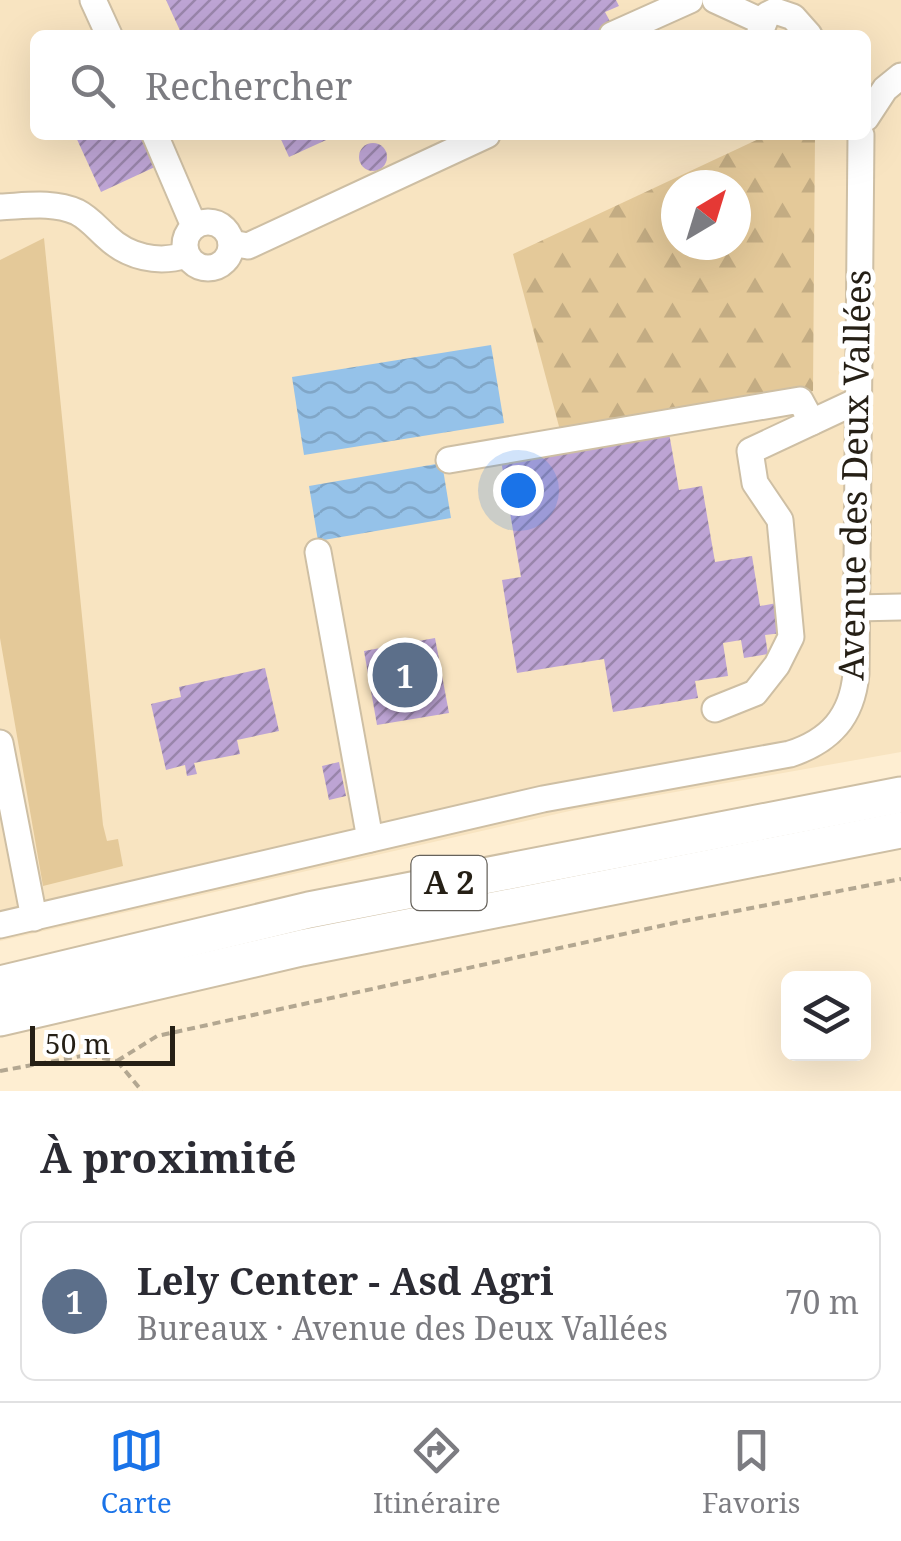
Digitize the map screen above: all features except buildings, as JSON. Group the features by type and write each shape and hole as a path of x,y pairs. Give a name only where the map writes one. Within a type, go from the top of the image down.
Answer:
{"highway":[{"name":"A 2","path":"0,984 309,910 901,795"},
{"name":"A 2","path":"0,1018 301,948 901,830"}],"street":[{"path":"93,0 107,30"},
{"path":"623,30 690,0"},
{"path":"715,0 761,28 775,12 784,12 804,30"},
{"path":"871,101 901,76"},
{"path":"157,140 194,226"},
{"path":"231,243 248,246 476,140"},
{"name":"Avenue des Deux Vallées","path":"0,926 544,799 778,757 814,745 834,730 850,706 856,674 861,140"},
{"path":"0,207 64,208 84,216 110,241 132,253 160,259 186,255 203,268 217,266 228,257 231,243 225,230 214,222 194,226 185,239 186,255"},
{"path":"449,460 800,400 812,422"},
{"path":"714,709 755,693 777,665 790,637 780,520 755,483 750,451 857,401"},
{"path":"318,552 370,840"},
{"path":"856,608 901,607"},
{"path":"0,744 34,918"}],"path":[{"path":"117,1062 157,1036 674,923 901,880"},
{"path":"0,1071 87,1054 117,1062 142,1091"}],"shaded area":[{"path":"0,0 901,0 901,752 574,810 0,941"}],"green space":[{"path":"756,140 815,140 813,391 561,434 513,254 661,185 661,260 751,260 751,170 692,170"},
{"path":"44,238 103,825 107,841 118,839 123,866 43,886 0,638 0,260"}],"water":[{"path":"491,345 504,423 304,455 292,377"},
{"path":"442,463 451,518 318,541 309,486"}],"place":[{"name":"Lely Center - Asd Agri","path":"405,675"}]}
